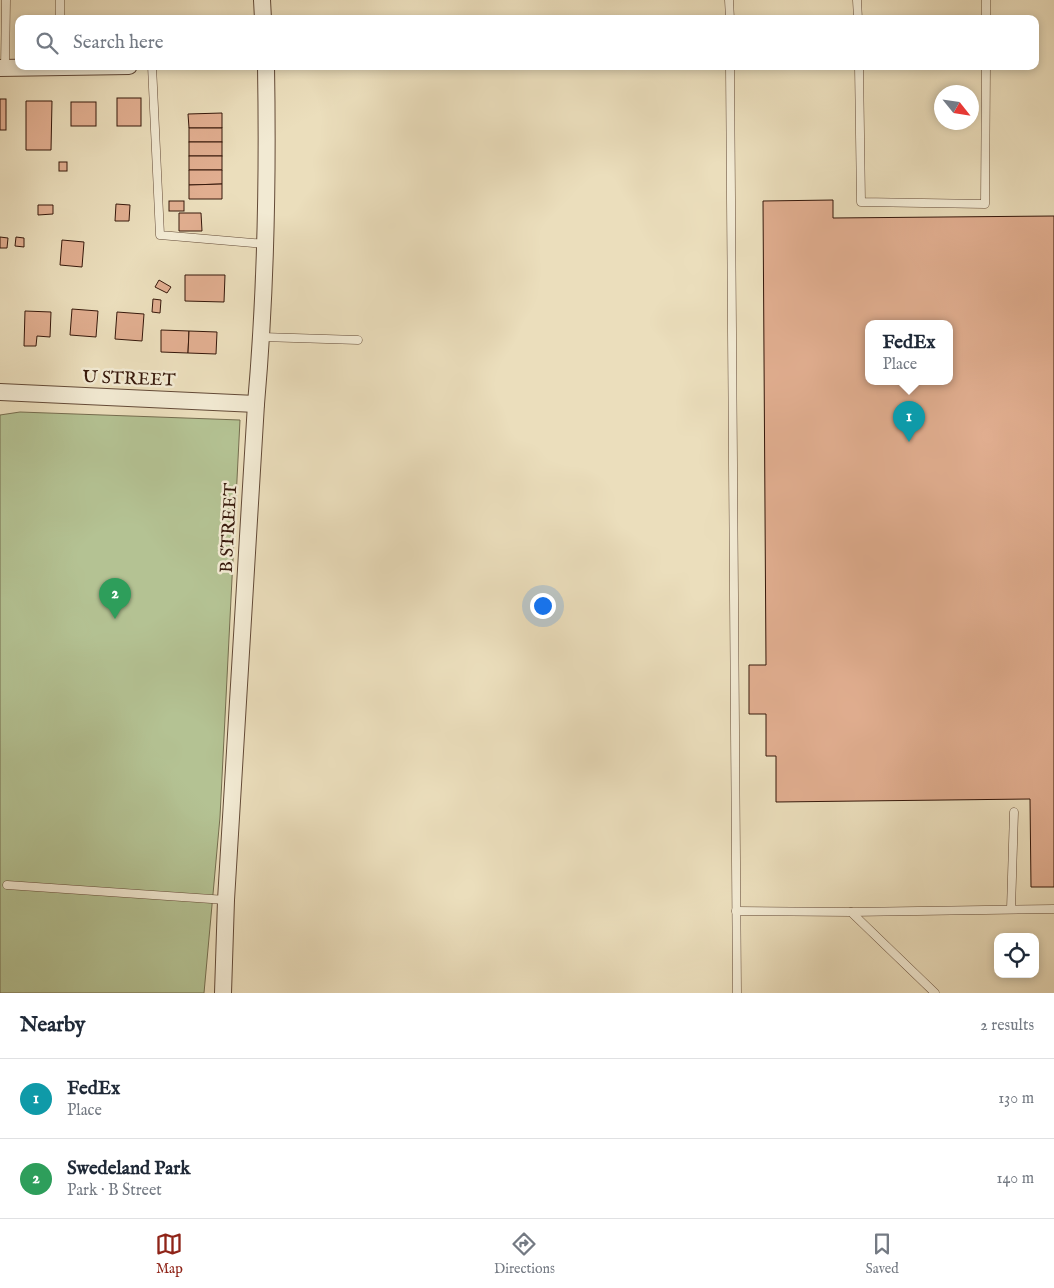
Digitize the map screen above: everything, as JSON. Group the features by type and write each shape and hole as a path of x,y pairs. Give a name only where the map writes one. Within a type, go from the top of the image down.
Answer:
{"street":[{"path":"262,0 263,15"},
{"path":"2,68 15,68"},
{"name":"B STREET","path":"223,993 226,900 256,404 262,337 268,166 266,70"},
{"name":"U STREET","path":"0,392 256,404"}],"lane":[{"path":"2,68 6,0"},
{"path":"60,0 60,15"},
{"path":"730,0 730,15"},
{"path":"857,0 858,15"},
{"path":"986,0 986,15"},
{"path":"152,70 160,235 266,244"},
{"path":"730,70 737,993"},
{"path":"859,70 861,202 985,204 986,70"},
{"path":"262,337 358,340"},
{"path":"1011,909 1014,812"},
{"path":"6,885 226,900"},
{"path":"736,911 851,912 1054,909"},
{"path":"851,912 935,993"}],"green space":[{"path":"20,412 240,420 220,817 204,993 0,993 0,415"}],"building":[{"path":"117,98 141,98 141,126 117,126"},
{"path":"0,99 6,99 6,130 0,130"},
{"path":"26,101 52,101 51,150 26,150"},
{"path":"71,102 96,102 96,126 71,126"},
{"path":"222,113 222,128 189,128 188,114"},
{"path":"189,128 222,128 222,142 189,142"},
{"path":"189,142 222,142 222,156 189,156"},
{"path":"189,156 222,156 222,170 189,170"},
{"path":"59,162 67,162 67,171 59,171"},
{"path":"189,170 222,170 222,184 189,185"},
{"path":"222,184 222,199 189,199 189,185"},
{"path":"833,200 833,218 1054,216 1054,887 1031,887 1030,799 776,802 776,756 766,756 766,714 749,714 749,665 766,665 763,201"},
{"path":"169,201 184,201 184,211 169,211"},
{"path":"116,204 130,205 129,221 115,221"},
{"path":"38,205 53,205 53,214 38,215"},
{"path":"179,213 201,213 202,231 179,231"},
{"path":"0,237 8,238 7,248 0,248"},
{"path":"16,237 24,238 24,247 15,246"},
{"path":"62,240 84,242 82,267 60,265"},
{"path":"185,275 225,275 224,302 185,301"},
{"path":"159,280 171,287 167,293 155,287"},
{"path":"153,299 161,300 160,313 152,312"},
{"path":"72,309 98,311 96,337 70,335"},
{"path":"25,311 51,312 50,337 37,336 36,346 24,346"},
{"path":"117,312 144,314 142,341 115,339"},
{"path":"161,330 189,331 188,353 161,352"},
{"path":"189,331 217,332 216,354 188,353"}],"place":[{"name":"FedEx","path":"909,442"},
{"name":"Swedeland Park","path":"115,619"}]}
